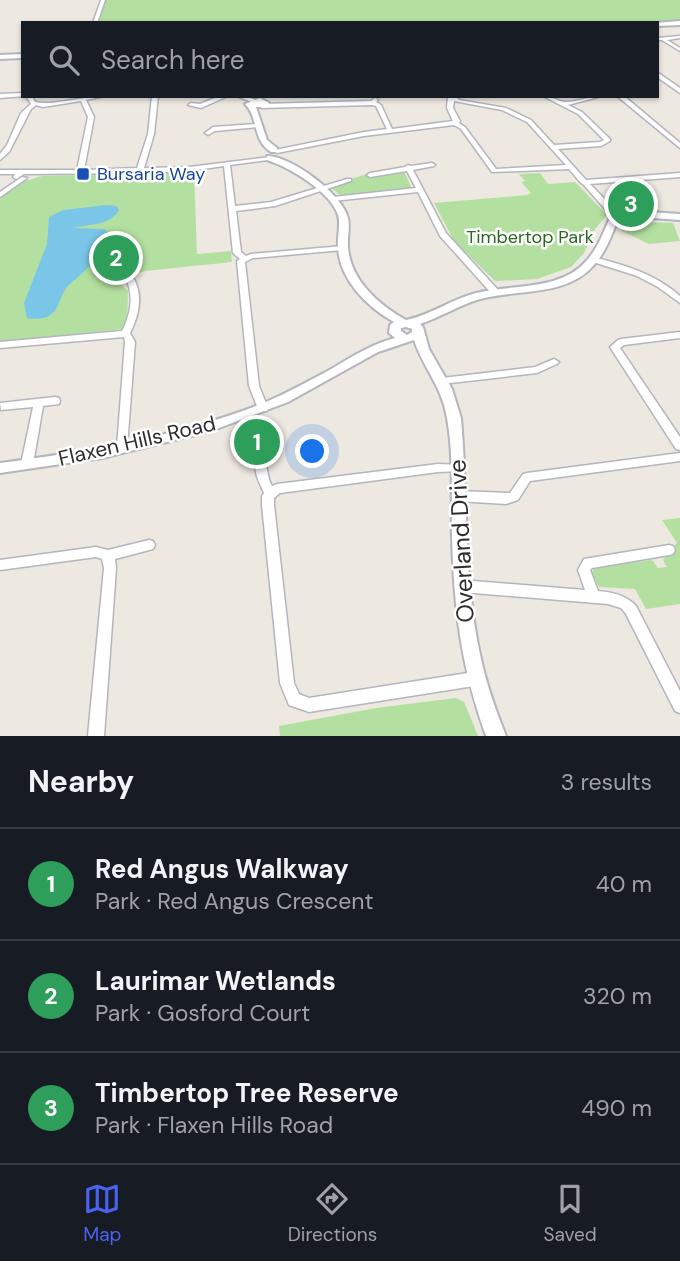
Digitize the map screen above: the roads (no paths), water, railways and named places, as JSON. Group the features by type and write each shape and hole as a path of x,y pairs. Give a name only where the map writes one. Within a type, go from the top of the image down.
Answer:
{"main road":[{"path":"659,24 680,23"},
{"path":"0,57 21,56"}],"street":[{"path":"96,21 103,0"},
{"path":"659,38 680,37"},
{"path":"659,38 680,50"},
{"path":"659,75 680,91"},
{"path":"0,96 21,95"},
{"path":"30,98 34,104"},
{"path":"0,158 10,147 26,109 34,104 92,98"},
{"path":"140,171 151,134 155,98"},
{"path":"191,106 201,106 220,98"},
{"path":"462,102 468,98"},
{"path":"472,98 522,116 605,204 623,216"},
{"path":"550,98 585,116 608,141 553,147"},
{"path":"565,104 590,98"},
{"path":"622,98 680,146"},
{"path":"390,130 373,99 257,102 257,126 272,154 333,199 420,190"},
{"path":"450,99 480,103"},
{"path":"450,99 457,121 455,123"},
{"path":"80,172 91,117 83,100"},
{"path":"2,172 23,175 189,169 227,164 390,130 455,123 463,128 494,171 570,167"},
{"path":"208,133 214,129 257,126"},
{"path":"227,164 237,253 244,258 343,248"},
{"path":"370,175 432,165"},
{"path":"408,167 443,234 495,292"},
{"path":"0,195 23,175"},
{"path":"583,182 680,175"},
{"path":"232,209 272,204 349,180"},
{"name":"Overland Drive","path":"333,199 344,223 343,248 352,274 369,297 423,349 442,381 454,418 465,632 474,678 496,736"},
{"path":"406,330 456,303 495,292 559,282 582,272 593,259 609,227 623,216 648,215 679,219"},
{"path":"244,258 241,263 254,386 263,408"},
{"path":"593,259 641,274 662,285 680,300"},
{"path":"125,334 131,326 135,288 131,281"},
{"name":"Flaxen Hills Road","path":"0,467 122,447 208,427 263,408 300,391 406,330"},
{"path":"0,345 125,334 130,338 122,447"},
{"path":"680,335 621,342 615,349 680,446"},
{"path":"442,381 537,370 554,362"},
{"path":"1,406 55,401"},
{"path":"27,464 39,402"},
{"path":"458,496 506,499 518,493 523,480 532,475 680,457"},
{"path":"260,463 262,480 270,493 268,505 287,683 294,700 309,705 474,678"},
{"path":"270,493 283,488 438,468 457,468"},
{"path":"0,565 96,552 108,555 149,545"},
{"path":"594,597 584,570 585,565 669,550"},
{"path":"96,736 110,568 108,555"},
{"path":"461,586 615,599 629,606 680,706"}],"water":[{"path":"116,206 119,210 110,219 99,224 73,228 104,229 108,232 99,255 65,289 52,313 39,319 27,318 24,303 47,244 49,217 63,210"}],"place":[{"name":"Bursaria Way","path":"83,174"},
{"name":"Timbertop Tree Reserve","path":"631,204"},
{"name":"Laurimar Wetlands","path":"116,258"},
{"name":"Red Angus Walkway","path":"257,442"}],"park label":[{"name":"Timbertop Park","path":"530,237"}]}
